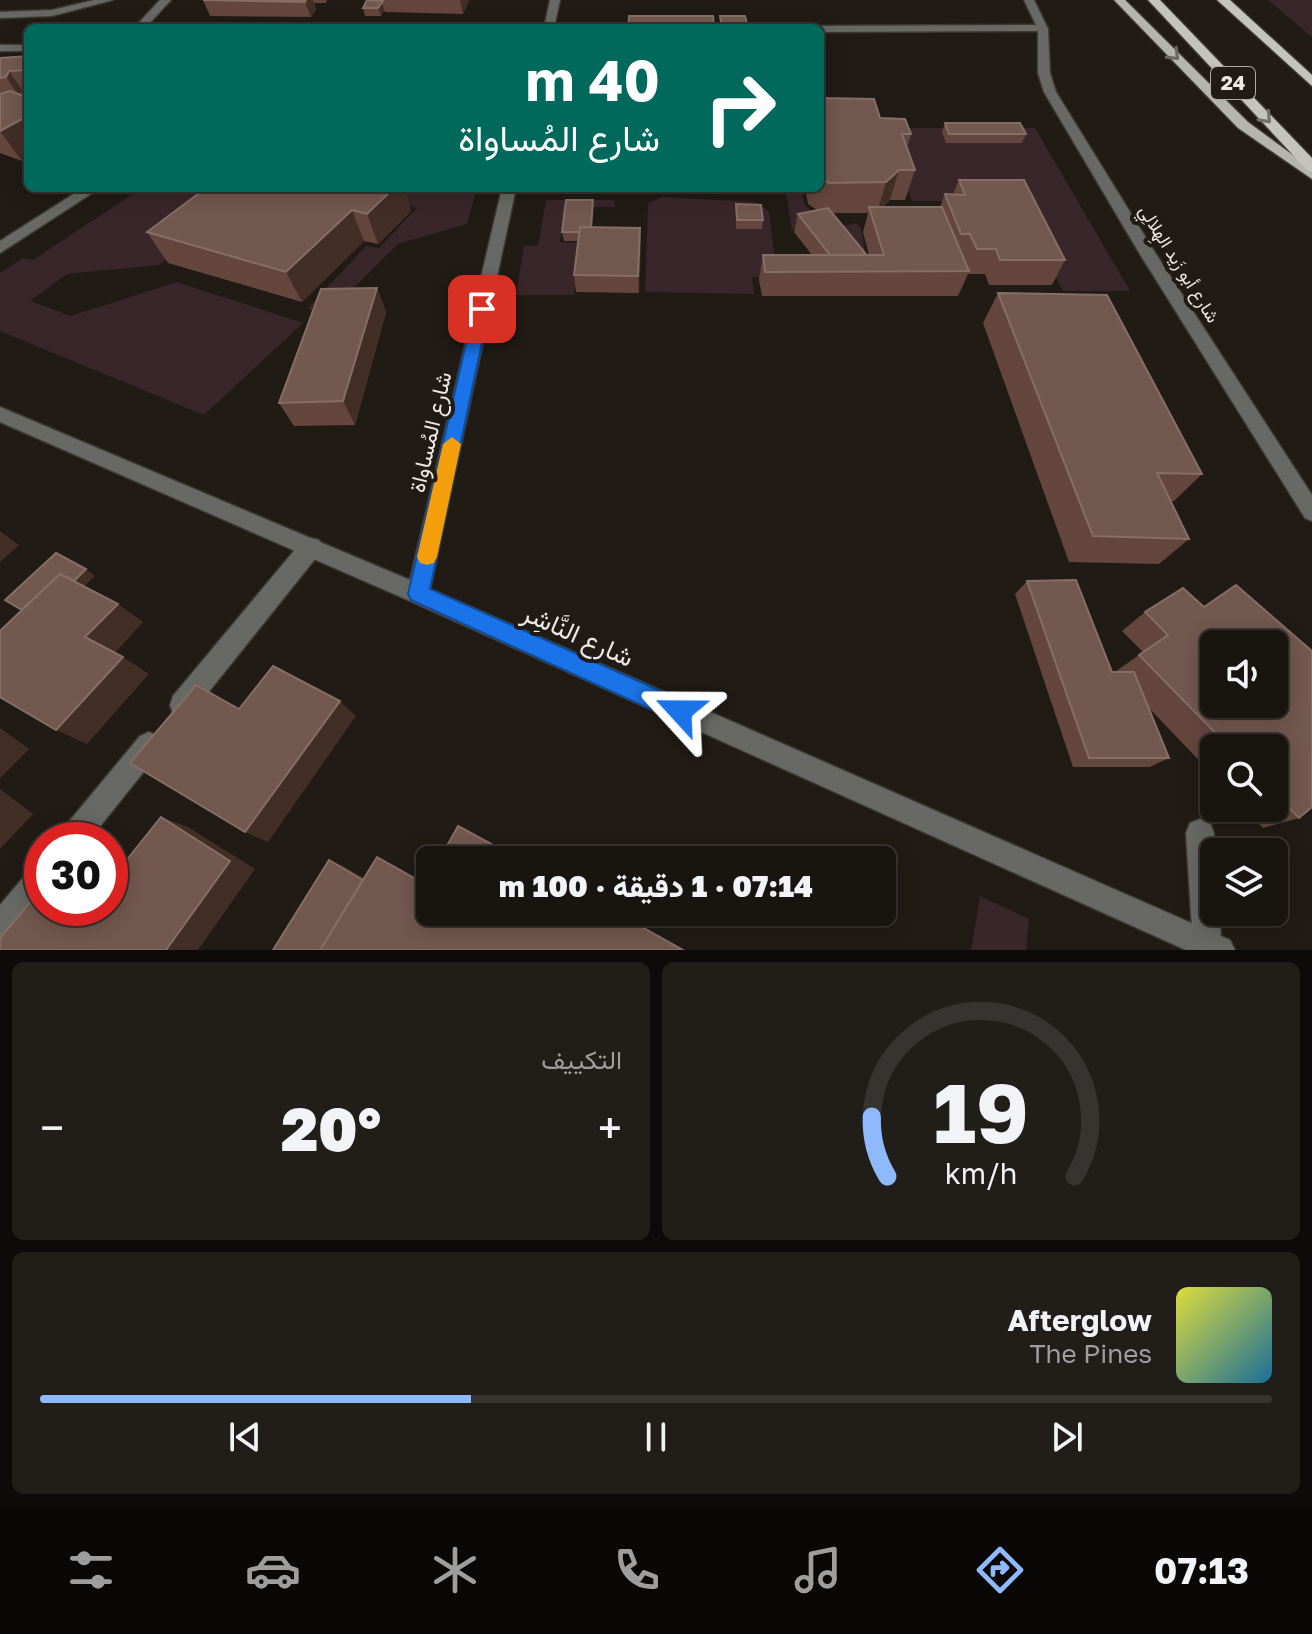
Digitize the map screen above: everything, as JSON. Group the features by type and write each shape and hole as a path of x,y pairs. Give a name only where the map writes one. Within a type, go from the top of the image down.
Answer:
{"highway":[{"name":"24","path":"1154,0 1312,167"},
{"name":"24","path":"1223,0 1312,82"}],"main road":[{"path":"1119,0 1235,118 1312,175"}],"street":[{"path":"0,15 52,13 108,0"},
{"path":"143,24 166,0"},
{"path":"550,24 555,0"},
{"name":"شارع أبو زَيد الهِلالِي","path":"1029,0 1043,28 1045,49 1041,72 1050,92 1146,251 1312,512"},
{"path":"824,29 1043,28"},
{"path":"0,48 24,48"},
{"path":"0,248 87,192"},
{"name":"شارع المُساواة","path":"418,594 508,192"},
{"name":"شارع النَّاشِر","path":"5,421 311,547 1214,947"},
{"path":"87,822 311,547"},
{"path":"1200,833 1214,947"},
{"path":"0,928 24,899"}],"shaded area":[{"path":"1268,0 1312,0 1312,37"},
{"path":"870,128 1035,128 1130,291 1063,291 1018,201 912,201 900,166"},
{"path":"136,192 251,192 159,265 67,274 30,301 71,316 177,282 303,323 204,415 0,331 0,273 23,258 33,260"},
{"path":"399,192 476,192 467,224 398,244 322,319 308,308 366,246 379,248 417,208 384,199"},
{"path":"786,192 802,192 805,206 837,227 856,223 861,228 867,265 826,221 792,230"},
{"path":"662,197 756,202 769,212 777,277 752,277 754,294 645,292 648,203"},
{"path":"546,200 615,200 615,207 565,207 560,242 580,243 574,295 516,295 524,246 538,246"},
{"path":"980,896 1029,919 1026,950 971,950"}],"building":[{"path":"203,0 306,0 305,2"},
{"path":"367,0 383,1 378,8 363,8"},
{"path":"629,16 713,16 714,24 628,24"},
{"path":"720,16 745,16 747,24 721,24"},
{"path":"24,56 24,70 9,71 6,77 0,78 0,58"},
{"path":"10,91 24,96 24,118 0,131 0,94"},
{"path":"824,98 874,99 880,118 905,119 911,134 902,134 915,170 899,170 886,182 829,183 824,180"},
{"path":"945,123 1020,123 1026,134 949,134"},
{"path":"959,180 1024,180 1065,260 1000,260 996,249 977,249 970,234 961,234 945,194 965,195"},
{"path":"201,192 390,192 367,214 352,210 286,272 147,232"},
{"path":"566,200 593,200 591,228 580,227 580,232 562,232"},
{"path":"736,204 761,205 763,220 737,220"},
{"path":"869,207 942,207 969,271 765,272 763,255 884,255"},
{"path":"828,208 866,254 830,255 798,214"},
{"path":"580,227 640,228 638,276 574,275"},
{"path":"377,288 343,401 279,403 321,289"},
{"path":"998,293 1107,295 1202,474 1157,473 1189,539 1093,536"},
{"path":"56,553 86,569 74,581 60,574 22,610 5,600"},
{"path":"60,574 118,604 85,637 123,657 56,730 0,697 0,631"},
{"path":"1076,580 1112,672 1134,672 1169,758 1089,758 1027,581"},
{"path":"1236,585 1288,630 1200,630 1200,717 1139,655 1168,635 1145,612 1183,588 1204,607"},
{"path":"1288,630 1312,651 1312,807 1299,818 1288,807 1288,734 1216,734 1201,718 1288,718"},
{"path":"273,666 340,701 245,832 130,763 196,685 239,709"},
{"path":"161,817 230,861 166,950 0,950 0,938 24,909 24,926 128,926 128,858"},
{"path":"458,826 495,846 447,846"},
{"path":"377,857 416,879 416,926 640,926 683,950 320,950"},
{"path":"329,860 363,880 320,950 273,950"}],"slow traffic":[{"path":"427,557 452,444"}],"route":[{"path":"482,309 418,594 680,711"}]}
